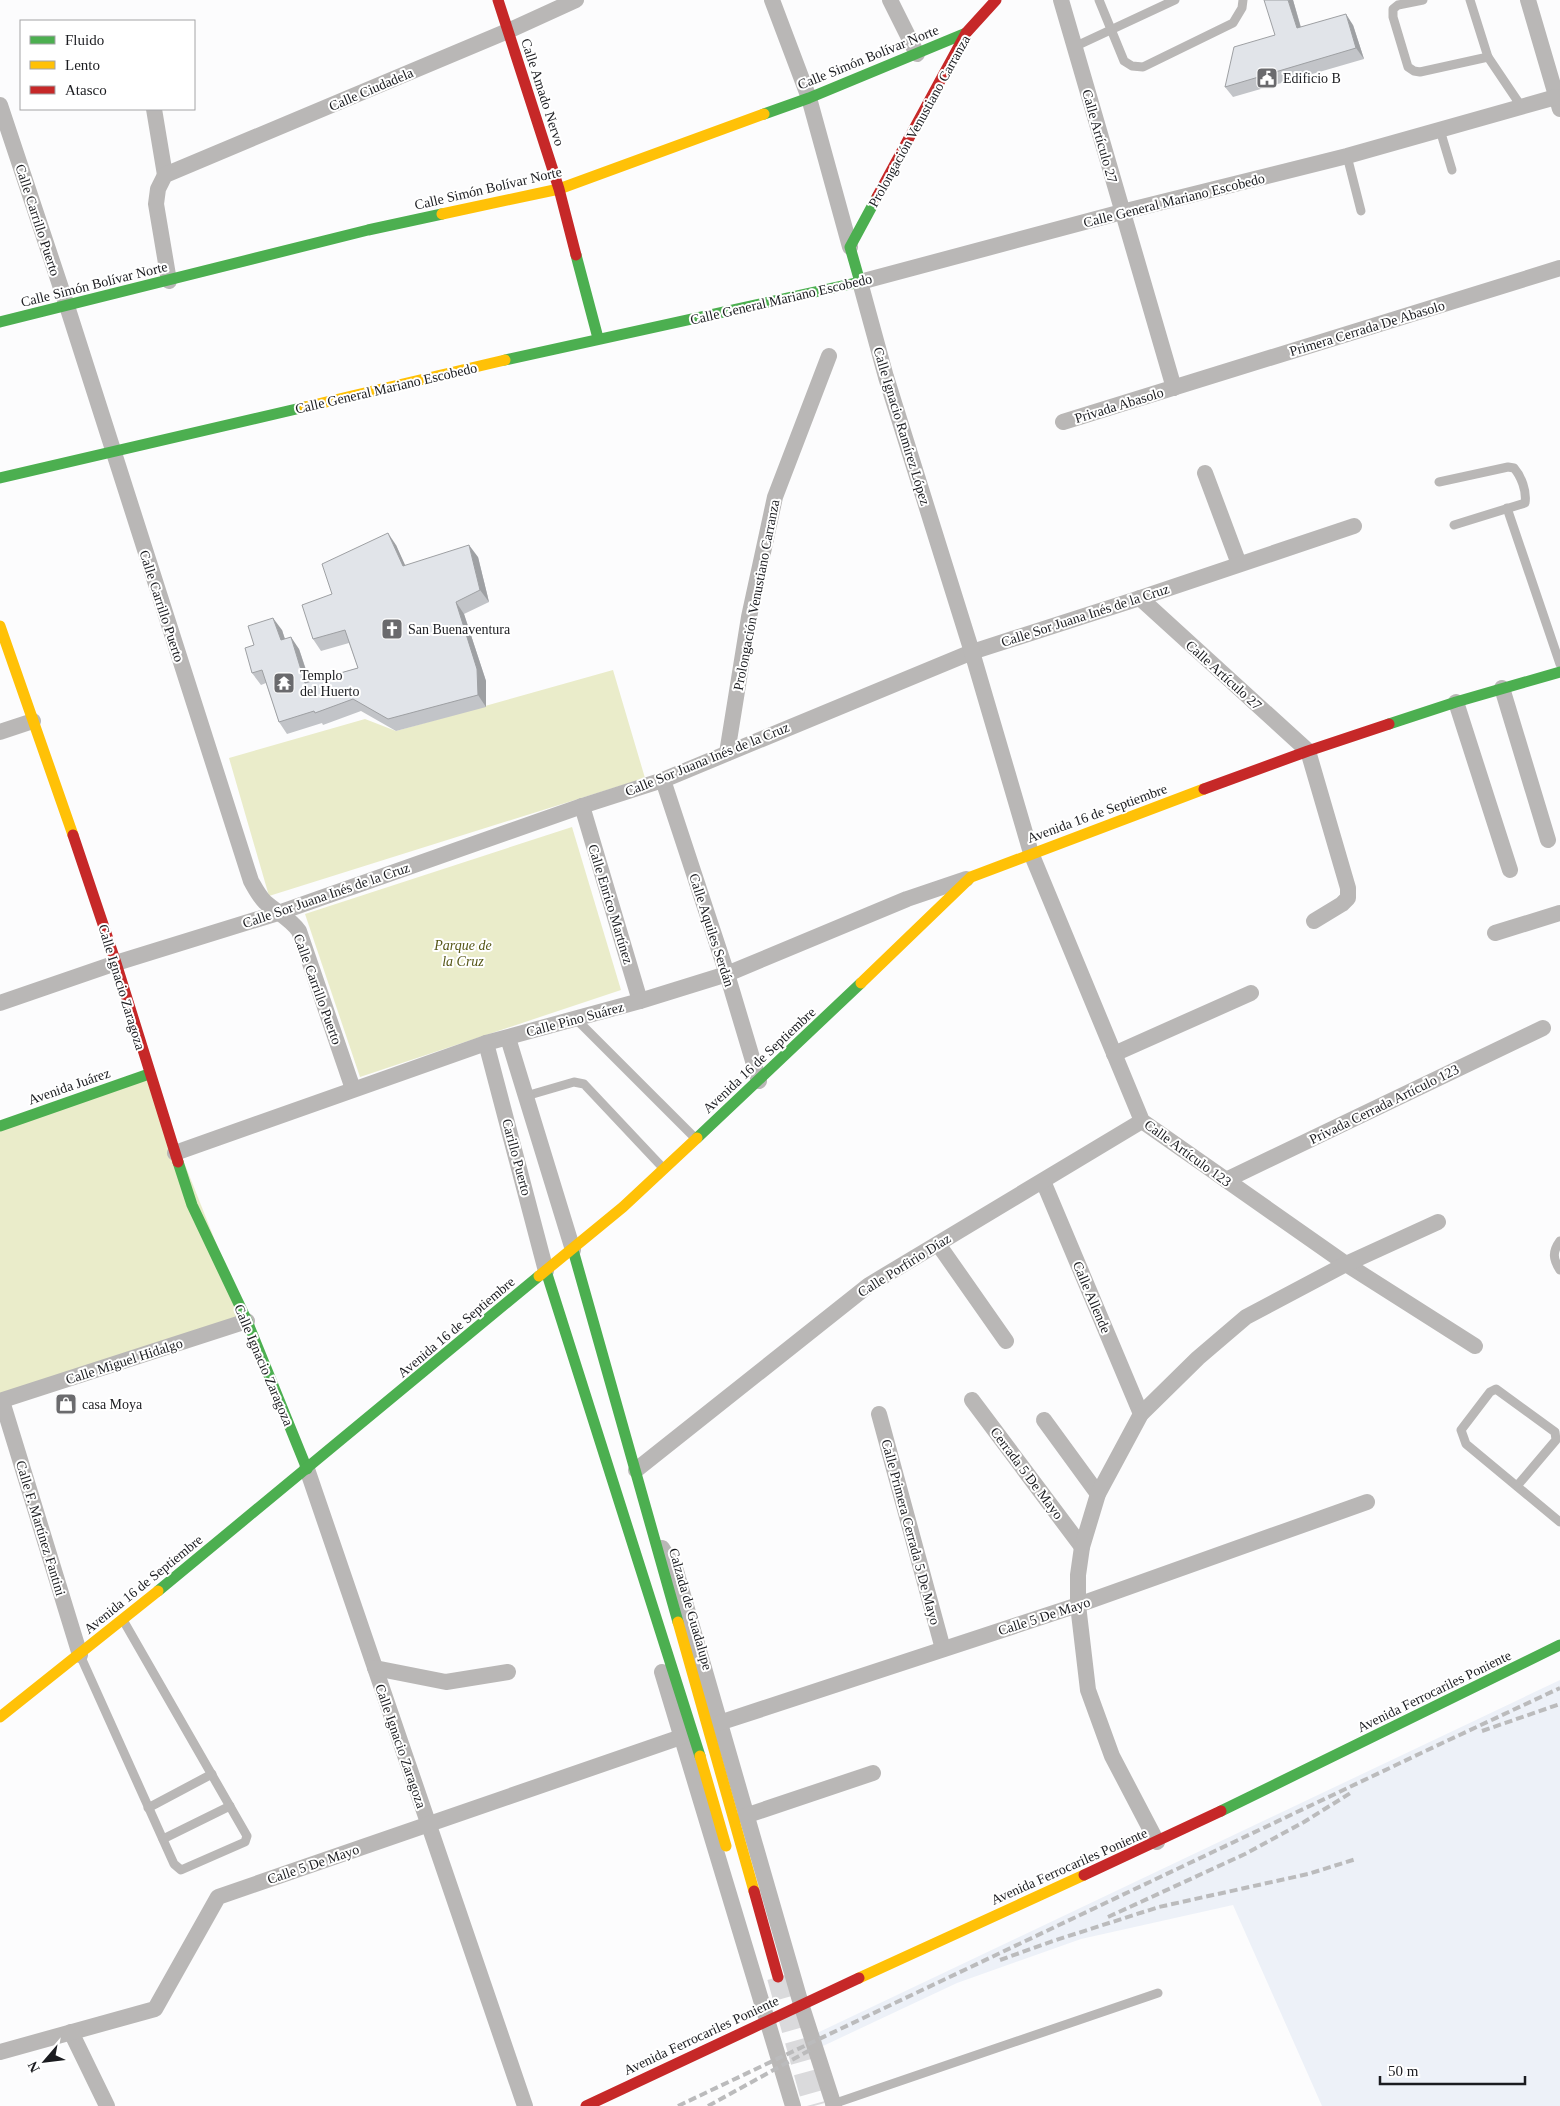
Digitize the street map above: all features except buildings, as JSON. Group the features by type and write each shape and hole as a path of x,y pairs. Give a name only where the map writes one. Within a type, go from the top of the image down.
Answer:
{"main road":[{"name":"Calle Amado Nervo","path":"498,0 559,190 598,338"},
{"name":"Prolongación Venustiano Carranza","path":"850,247 966,33 996,0"},
{"name":"Calle Simón Bolívar Norte","path":"0,322 368,230 559,190 809,98 966,33"},
{"name":"Calle Ignacio Ramírez López","path":"850,247 860,282"},
{"name":"Calle General Mariano Escobedo","path":"0,478 598,338 711,316 860,282"},
{"name":"Calle Ignacio Zaragoza","path":"0,626 116,962 149,1074 192,1205 247,1321 307,1469"},
{"name":"Avenida 16 de Septiembre","path":"0,1717 123,1620 573,1250 664,1170 759,1081 971,877 1308,751 1456,702 1560,672"},
{"name":"Avenida Juárez","path":"0,1126 149,1074"},
{"name":"Calzada de Guadalupe","path":"573,1250 778,1977"},
{"path":"546,1271 692,1733 766,1981"},
{"name":"Avenida Ferrocariles Poniente","path":"586,2106 801,2004 1157,1842 1560,1645"}],"street":[{"name":"Calle Ciudadela","path":"165,175 508,31 576,0"},
{"name":"Calle Ignacio Ramírez López","path":"772,0 809,98 850,247"},
{"path":"890,0 917,54"},
{"name":"Calle Artículo 27","path":"1061,0 1174,388"},
{"path":"1528,0 1559,100"},
{"name":"Calle General Mariano Escobedo","path":"860,282 1122,212 1348,156 1521,106 1559,100"},
{"name":"Calle Carrillo Puerto","path":"0,105 67,306 112,452 251,881 263,900 294,923 299,931 353,1089"},
{"path":"154,110 165,175 158,189 156,204 169,281"},
{"name":"Primera Cerrada De Abasolo","path":"1174,388 1560,268"},
{"name":"Calle Ignacio Ramírez López","path":"860,282 886,377 972,652 1031,853"},
{"name":"Prolongación Venustiano Carranza","path":"727,753 749,617 774,497 829,356"},
{"name":"Privada Abasolo","path":"1063,422 1174,388"},
{"path":"1205,473 1239,564"},
{"name":"Calle Sor Juana Inés de la Cruz","path":"0,1003 116,962 281,912 582,806 663,780 972,652 1354,526"},
{"name":"Calle Artículo 27","path":"1140,598 1308,751"},
{"path":"1502,688 1548,840"},
{"path":"1456,702 1510,870"},
{"path":"0,732 33,721"},
{"path":"1308,751 1348,888 1348,898 1342,904 1314,920"},
{"name":"Calle Aquiles Serdán","path":"663,780 727,974 759,1081"},
{"name":"Calle Enrico Martínez","path":"582,806 640,1001"},
{"name":"Calle Artículo 123","path":"1031,853 1142,1121 1346,1264 1475,1346"},
{"name":"Calle Pino Suárez","path":"175,1153 486,1043 640,1001 727,974 907,899 971,877"},
{"path":"1495,933 1560,912"},
{"path":"1114,1054 1251,993"},
{"name":"Privada Cerrada Artículo 123","path":"1226,1180 1543,1028"},
{"name":"Carillo Puerto","path":"508,1038 573,1250"},
{"name":"Carillo Puerto","path":"486,1043 546,1271"},
{"name":"Calle Porfirio Díaz","path":"636,1470 869,1285 1142,1121"},
{"name":"Calle Allende","path":"1043,1181 1141,1414"},
{"path":"1157,1842 1112,1756 1088,1690 1078,1605 1078,1575 1082,1547 1098,1494 1141,1414 1198,1358 1246,1317 1346,1264 1438,1222"},
{"path":"938,1244 1006,1341"},
{"name":"Calle Miguel Hidalgo","path":"1,1401 247,1321"},
{"name":"Cerrada 5 De Mayo","path":"972,1400 1082,1547"},
{"name":"Calle F. Martínez Fantini","path":"1,1401 80,1655"},
{"name":"Calle Primera Cerrada 5 De Mayo","path":"879,1414 943,1649"},
{"path":"1044,1420 1098,1494"},
{"name":"Calle Ignacio Zaragoza","path":"307,1469 526,2106"},
{"name":"Calle 5 De Mayo","path":"719,1723 1078,1605 1366,1502"},
{"path":"656,1541 676,1571 746,1816 832,2105"},
{"path":"636,1554 635,1578 681,1737 793,2106"},
{"path":"375,1668 446,1682 508,1672"},
{"name":"Calle 5 De Mayo","path":"0,2052 155,2009 218,1897 681,1737"},
{"path":"746,1816 873,1772"},
{"path":"71,2032 107,2106"}],"lane":[{"path":"1099,0 1124,61 1132,66 1143,67 1233,23 1242,8 1243,0"},
{"path":"1074,47 1174,0"},
{"path":"1423,0 1398,5 1394,9 1393,17 1408,67 1420,72 1488,57"},
{"path":"1470,0 1488,57 1521,106"},
{"path":"1440,130 1452,170"},
{"path":"1348,156 1362,211"},
{"path":"1439,482 1508,467 1514,468 1519,474 1526,496 1525,503 1454,524"},
{"path":"1507,508 1560,664"},
{"path":"576,1019 696,1139"},
{"path":"526,1096 574,1082 584,1084 664,1170"},
{"path":"1560,1241 1554,1249 1554,1260 1560,1270"},
{"path":"1517,1486 1556,1440 1555,1432 1496,1389 1490,1392 1461,1430 1466,1444 1560,1522"},
{"path":"80,1655 174,1864 181,1870 245,1842 247,1836 123,1620"},
{"path":"148,1808 212,1774"},
{"path":"162,1839 230,1806"},
{"path":"832,2105 1158,1993"}],"shaded area":[{"path":"1560,1680 1560,2106 1322,2106 1233,1905 1081,1939 957,1983 823,2046 817,2033"}],"green space":[{"path":"613,670 645,778 269,896 229,758 365,719 396,731"},
{"name":"Parque de la Cruz","path":"572,827 621,990 360,1077 305,914"},
{"path":"149,1074 247,1321 0,1401 0,1126"}],"tunnel":[{"path":"778,1977 814,2106"}],"railway":[{"path":"678,2106 1560,1688"},
{"path":"1482,1731 1560,1704"},
{"path":"1108,1917 1245,1854 1304,1822 1352,1792"},
{"path":"1000,1960 1159,1907 1308,1874 1356,1859"},
{"path":"708,2106 810,2050"}],"traffic: fast":[{"path":"764,114 809,98 966,33"},
{"path":"505,360 860,282 850,247 877,197"},
{"path":"0,322 368,230 442,214"},
{"path":"576,255 598,338"},
{"path":"0,478 305,407"},
{"path":"1389,724 1456,702 1560,672"},
{"path":"697,1138 861,983"},
{"path":"0,1126 149,1074"},
{"path":"178,1162 192,1205 247,1321 307,1469"},
{"path":"573,1250 678,1622"},
{"path":"546,1271 700,1756"},
{"path":"158,1591 539,1276"},
{"path":"1221,1811 1560,1645"}],"traffic: slow":[{"path":"442,214 559,189 764,114"},
{"path":"305,407 505,360"},
{"path":"0,626 73,835"},
{"path":"861,983 971,877 1204,789"},
{"path":"539,1276 623,1207 697,1138"},
{"path":"0,1717 158,1591"},
{"path":"678,1622 754,1891"},
{"path":"700,1756 726,1846"},
{"path":"859,1978 1084,1875"}],"traffic: jam":[{"path":"498,0 559,189 576,255"},
{"path":"877,197 966,33 996,0"},
{"path":"1204,789 1389,724"},
{"path":"73,835 116,963 178,1162"},
{"path":"1084,1875 1221,1811"},
{"path":"754,1891 778,1977"},
{"path":"586,2106 859,1978"}],"place":[{"name":"Edificio B","path":"1267,78"},
{"name":"San Buenaventura","path":"392,629"},
{"name":"Templo del Huerto","path":"284,683"},
{"name":"casa Moya","path":"66,1404"}]}
